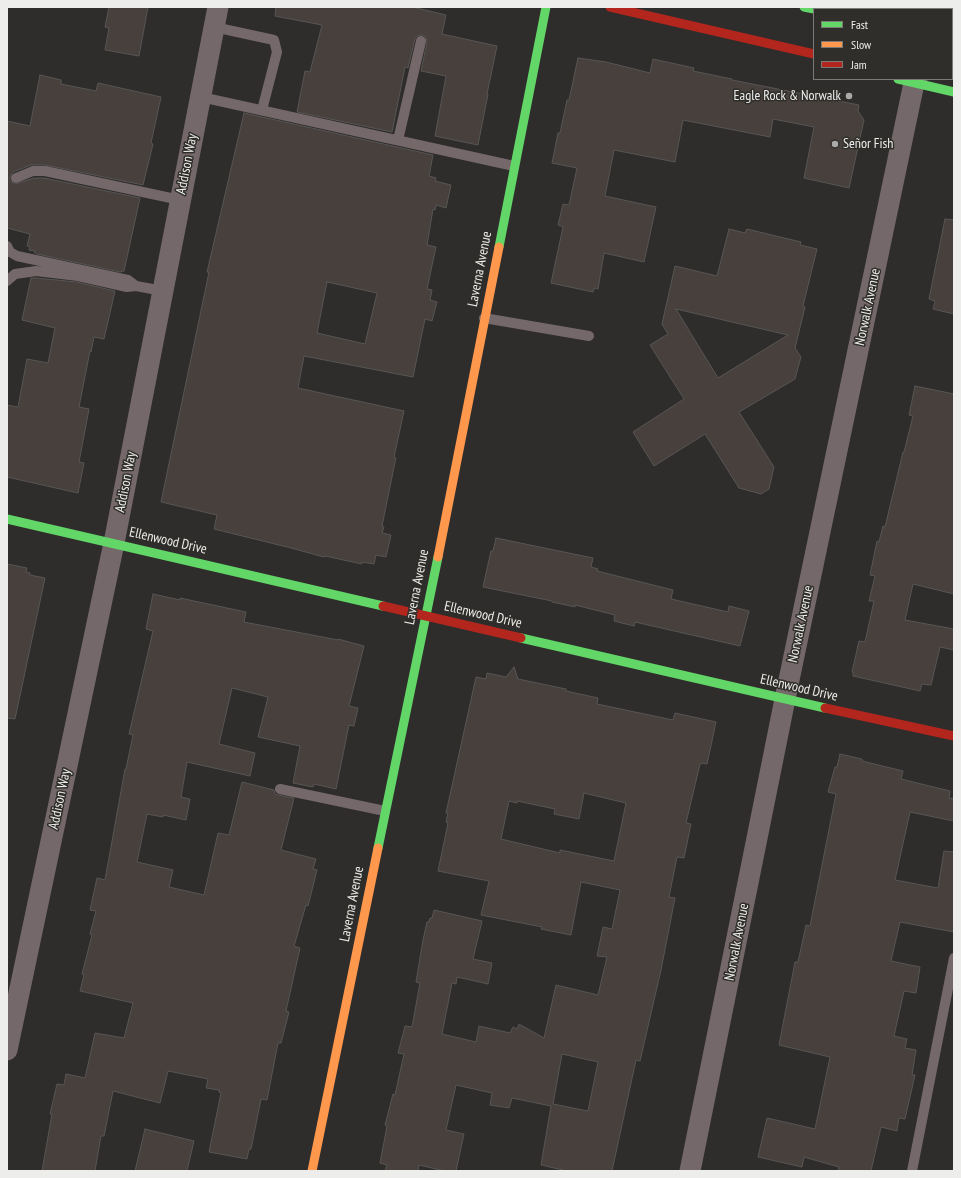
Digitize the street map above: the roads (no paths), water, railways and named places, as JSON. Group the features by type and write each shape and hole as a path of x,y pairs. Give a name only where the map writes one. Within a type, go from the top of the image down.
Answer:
{"street":[{"name":"Laverna Avenue","path":"312,1171 426,616 546,7"},
{"path":"610,7 813,54"},
{"name":"Addison Way","path":"7,1050 114,543 216,17"},
{"path":"953,40 954,36"},
{"path":"910,80 954,92"},
{"name":"Norwalk Avenue","path":"690,1171 910,80"},
{"name":"Ellenwood Drive","path":"7,519 785,699 954,736"}],"lane":[{"path":"216,17 274,40 277,52 262,110"},
{"path":"398,140 421,41"},
{"path":"200,97 514,166"},
{"path":"16,178 33,172 45,171 180,200"},
{"path":"7,246 10,252 17,256 128,280 136,286"},
{"path":"7,281 14,274 36,271 78,276 127,287 136,286 163,291"},
{"path":"484,318 589,336"},
{"path":"280,789 385,812"},
{"path":"912,1171 954,958"}],"place":[{"name":"Eagle Rock & Norwalk","path":"849,96"},
{"name":"Señor Fish","path":"835,144"}]}
